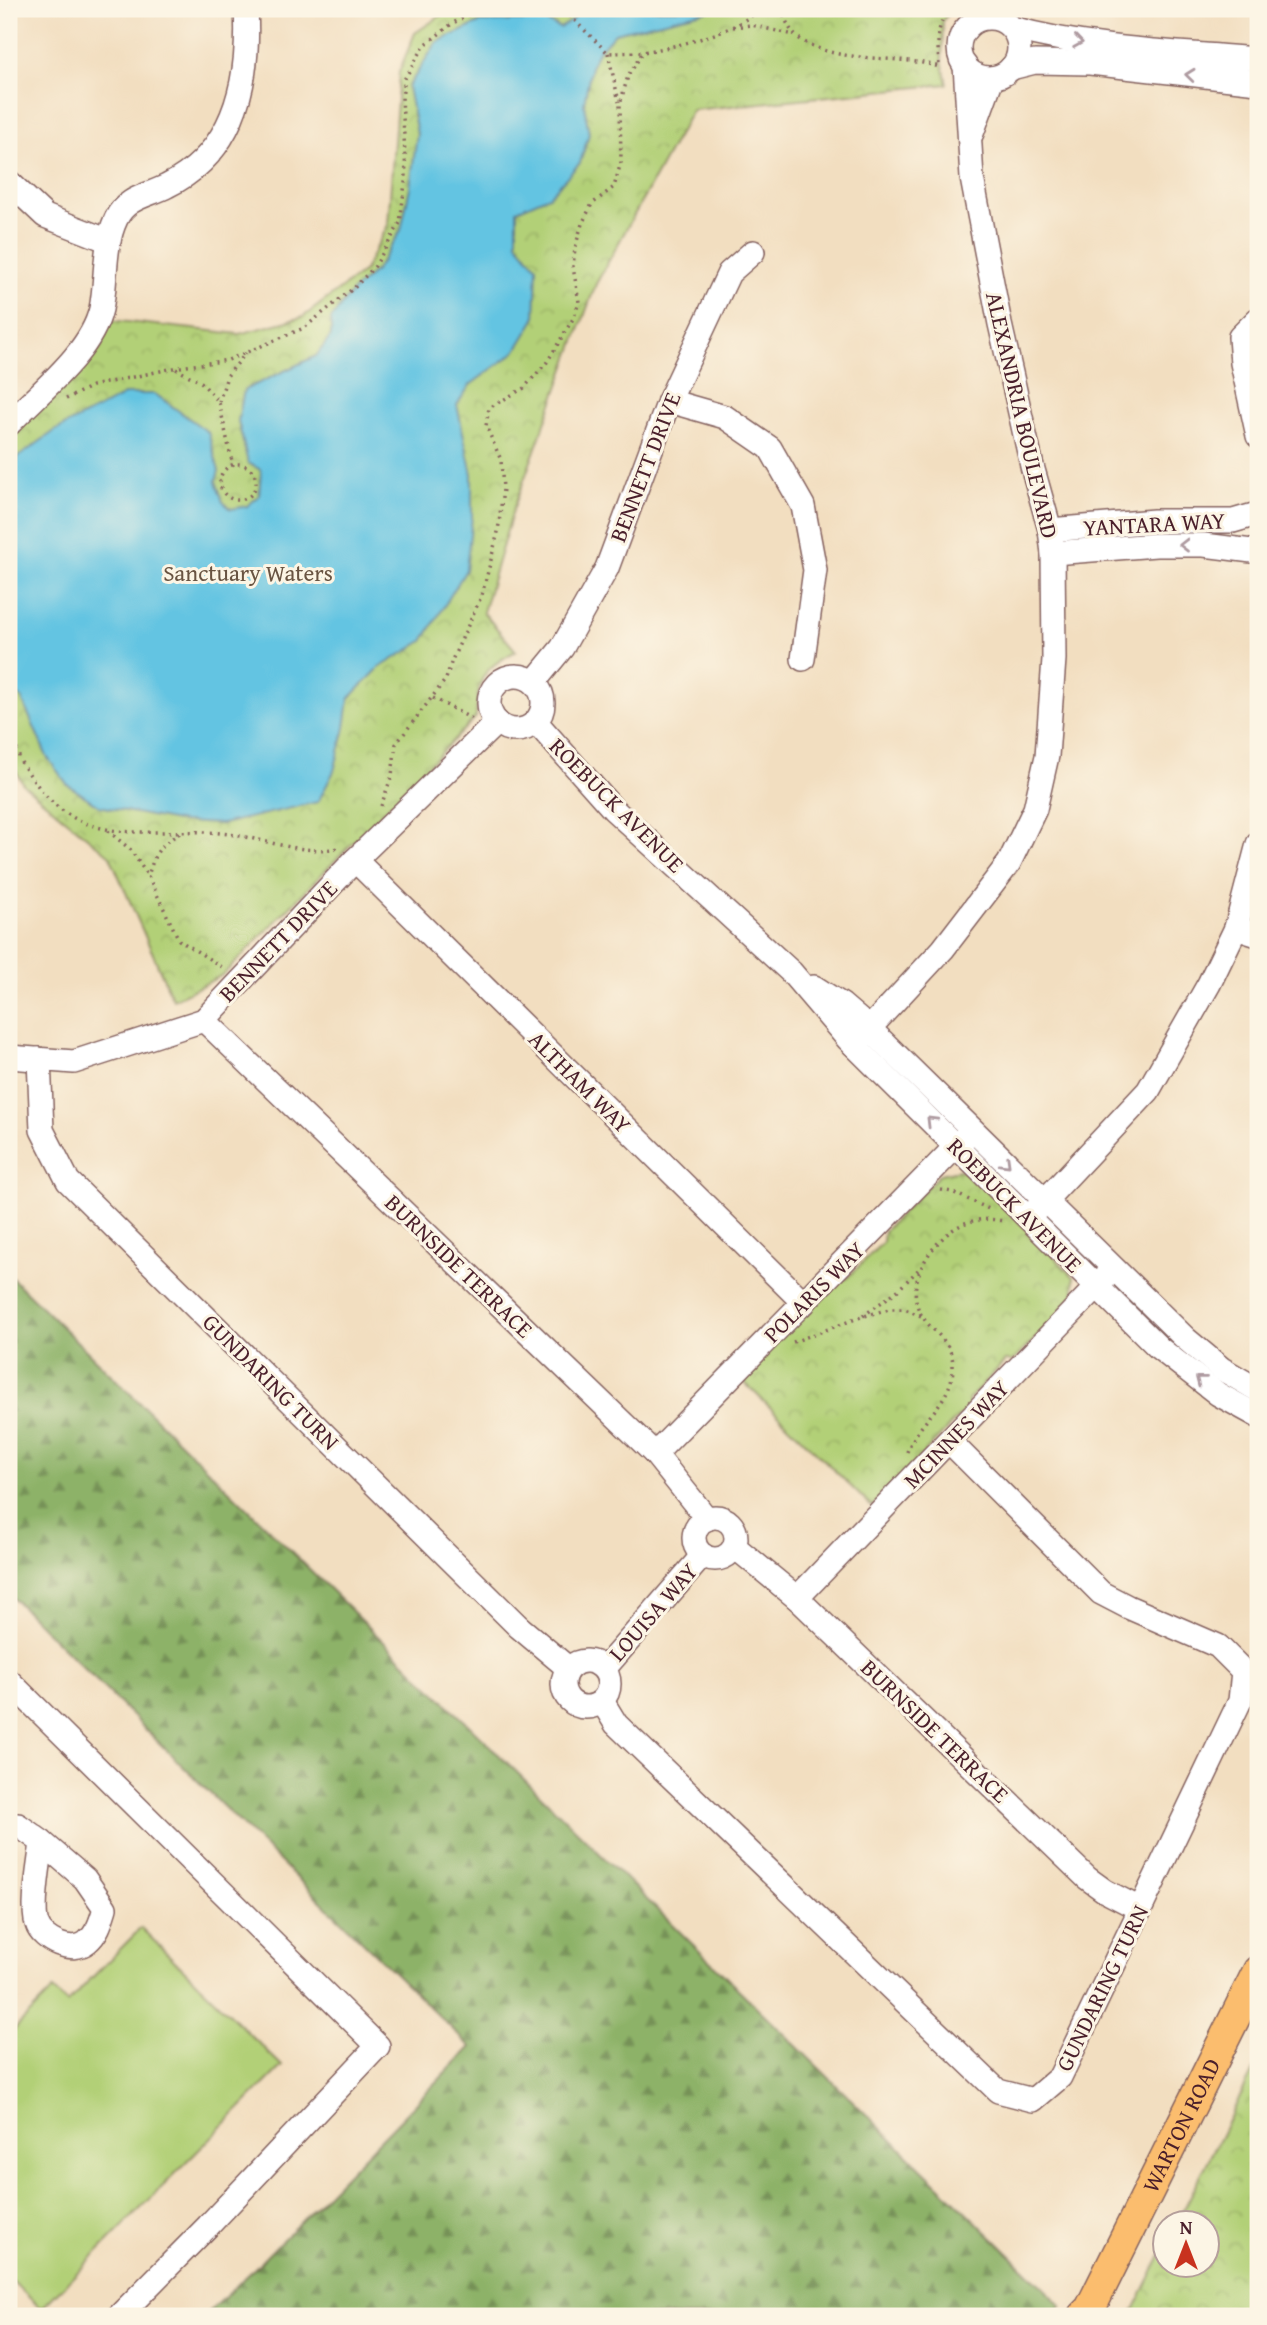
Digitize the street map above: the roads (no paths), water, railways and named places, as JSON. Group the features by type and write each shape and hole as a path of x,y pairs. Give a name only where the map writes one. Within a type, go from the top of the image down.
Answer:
{"main road":[{"name":"WARTON ROAD","path":"1083,2316 1097,2296 1258,1971"}],"street":[{"path":"9,424 83,348 100,311 109,241 116,218 131,200 194,172 229,128 244,81 246,9"},
{"name":"ALEXANDRIA BOULEVARD","path":"862,1037 943,949 1009,863 1035,808 1047,757 1053,673 1053,553 1050,530 999,324 972,178 969,142 965,65 960,56 959,45 970,17 976,20 1005,19 1017,37 1017,60 1002,73 969,142"},
{"path":"1005,19 1046,37 1258,82"},
{"path":"965,65 972,73 982,77 1035,62 1090,64 1142,59 1258,58"},
{"path":"9,182 45,216 109,241"},
{"name":"BENNETT DRIVE","path":"534,682 562,648 607,568 669,401 729,273 753,252"},
{"path":"1258,319 1240,337 1242,363 1258,436"},
{"path":"669,401 725,416 770,448 803,506 815,570 803,659"},
{"path":"1255,555 1248,533 1258,513"},
{"name":"YANTARA WAY","path":"1050,530 1154,521 1233,521 1258,513"},
{"name":"YANTARA WAY","path":"1053,553 1204,545 1255,555"},
{"path":"510,676 522,676 534,682 543,697 544,706 536,722 519,730 503,726 492,727 489,699 494,686 510,676"},
{"name":"ROEBUCK AVENUE","path":"536,722 614,808 862,1037 964,1138 1044,1200 1186,1339 1247,1393 1258,1416"},
{"name":"BENNETT DRIVE","path":"9,1057 74,1062 204,1020 351,852 492,727"},
{"path":"1019,1220 1044,1200 1148,1091 1209,984 1236,928 1258,844"},
{"name":"ALTHAM WAY","path":"351,852 804,1303"},
{"path":"1236,928 1258,935"},
{"name":"BURNSIDE TERRACE","path":"204,1020 655,1454 707,1519 721,1518 733,1526 737,1540 735,1547 797,1598 1087,1878 1105,1891 1140,1909"},
{"name":"GUNDARING TURN","path":"39,1059 42,1130 68,1181 519,1627 568,1668"},
{"name":"ROEBUCK AVENUE","path":"964,1138 1019,1220 1097,1286 1159,1348 1218,1394 1247,1393"},
{"name":"POLARIS WAY","path":"655,1454 964,1138"},
{"name":"MCINNES WAY","path":"797,1598 1114,1269"},
{"name":"GUNDARING TURN","path":"602,1702 616,1724 998,2091 1033,2101 1060,2077 1240,1701 1243,1671 1218,1646 1101,1593 950,1441"},
{"path":"707,1519 701,1523 694,1536 694,1544 703,1555 717,1559 730,1553 735,1547"},
{"name":"LOUISA WAY","path":"604,1669 703,1555"},
{"path":"583,1661 591,1661 604,1669 610,1684 602,1702 587,1708 570,1702 562,1687 568,1668 583,1661"},
{"path":"9,1681 378,2046 119,2316"},
{"path":"9,1826 18,1825 42,1842"}],"water":[{"path":"579,9 711,9 615,33 597,53 591,67 584,103 589,134 580,163 549,196 517,210 517,243 537,267 535,319 515,352 470,385 457,405 472,474 472,517 466,570 423,641 379,668 349,699 334,771 318,802 222,824 182,822 99,806 67,784 47,757 21,697 9,687 9,485 18,457 56,430 126,394 155,394 208,432 219,471 216,481 223,502 231,509 247,506 259,496 261,470 248,463 238,421 244,390 316,356 331,336 331,319 352,292 376,270 401,230 417,134 408,87 437,42 481,22 544,20 560,28 574,19"}],"park label":[{"name":"Sanctuary Waters","path":"248,573"}]}
